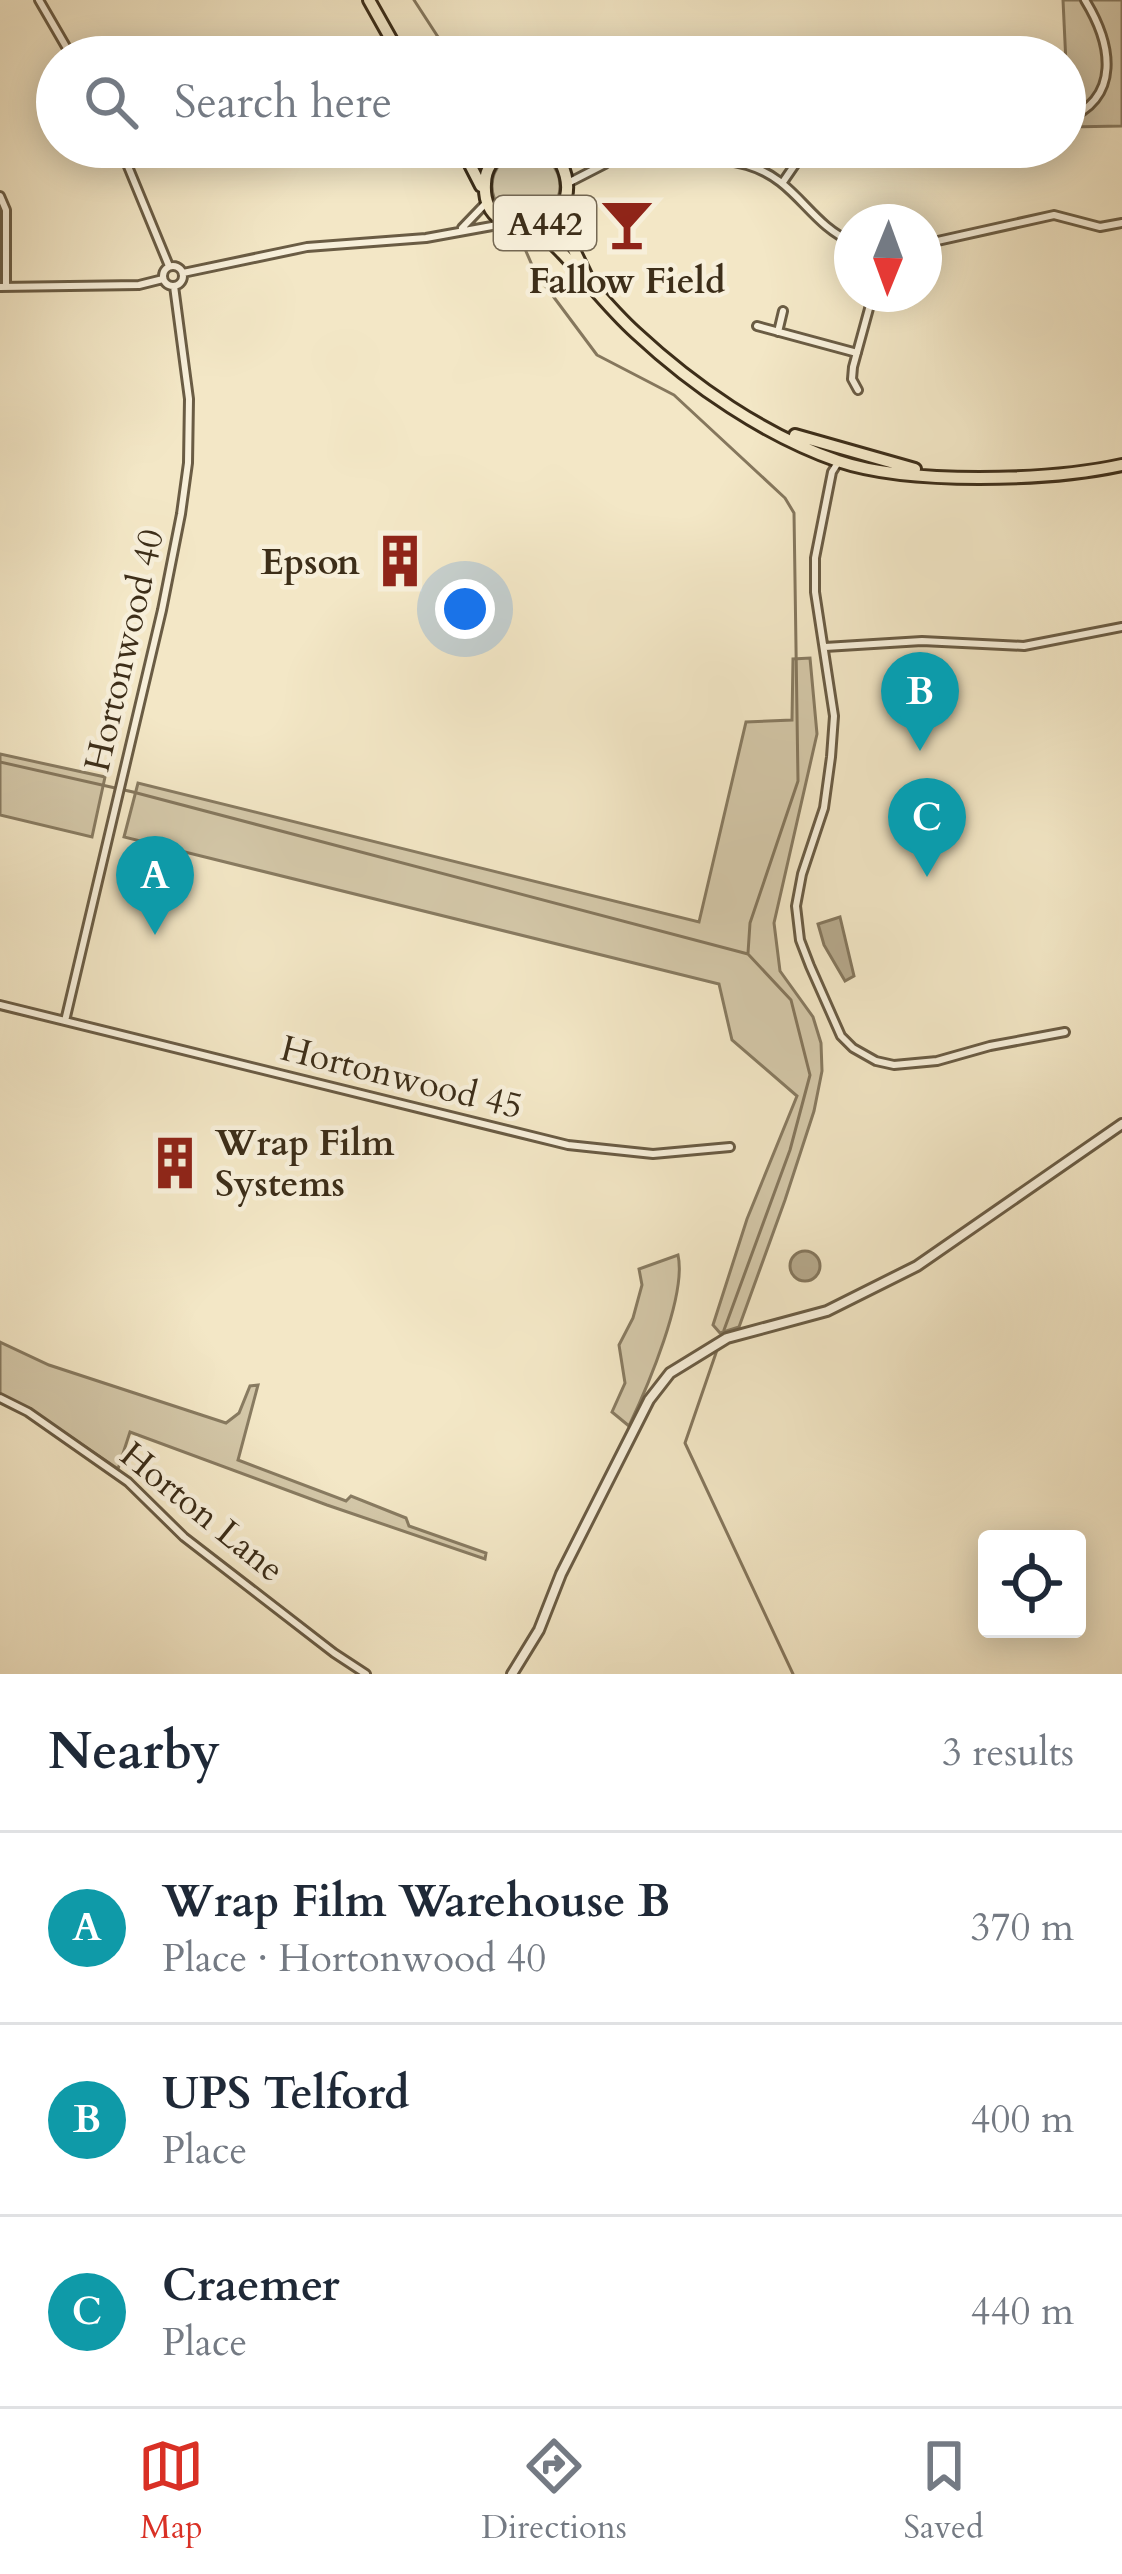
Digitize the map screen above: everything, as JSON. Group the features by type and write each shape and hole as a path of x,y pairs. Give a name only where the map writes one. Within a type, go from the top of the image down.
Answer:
{"main road":[{"path":"369,0 389,36"},
{"name":"A442","path":"471,168 507,224 533,227 546,223 563,204"},
{"name":"A442","path":"486,198 484,177 488,168"},
{"name":"A442","path":"561,168 568,183 563,204 573,248 592,286"},
{"name":"A442","path":"533,227 635,333 682,373 778,432 841,454 930,474 1022,477 1122,465"}],"street":[{"path":"39,0 60,36"},
{"path":"1085,0 1103,29 1112,57 1101,96 1086,110"},
{"path":"129,168 169,266 163,279"},
{"path":"568,183 597,168"},
{"path":"755,168 783,182 834,232"},
{"path":"783,182 792,168"},
{"path":"0,196 6,210 3,287 139,285 163,279 174,286 183,273 169,266"},
{"path":"459,230 486,198"},
{"path":"942,240 1054,215 1100,227 1122,223"},
{"path":"183,273 307,247 426,238 507,224"},
{"name":"Hortonwood 40","path":"64,1022 170,574 188,464 189,399 174,286"},
{"path":"778,332 783,311"},
{"path":"858,390 852,379 868,312"},
{"path":"757,326 857,353"},
{"path":"841,454 815,558 815,592 834,716 824,808 796,906 800,940 842,1036 865,1057 907,1065 1066,1032"},
{"path":"825,647 922,641 1024,646 1122,627"},
{"name":"Hortonwood 45","path":"0,1005 568,1145 653,1154 730,1147"},
{"path":"512,1674 649,1400 670,1373 727,1338 811,1317 917,1266 1122,1124"},
{"name":"Horton Lane","path":"0,1398 28,1412 128,1482 184,1538 366,1674"}],"shaded area":[{"path":"1063,0 1122,0 1122,126 1086,127 1086,36 1065,36"},
{"path":"498,168 554,168 558,199 539,218 513,218 494,199"},
{"path":"810,658 817,734 774,923 780,971 813,1017 821,1043 822,1071 814,1111 739,1327 720,1333 713,1325 747,1219 797,1096 732,1040 719,984 124,837 138,783 699,922 746,722 792,720 793,659"},
{"path":"0,754 105,777 92,837 0,815"},
{"path":"840,917 854,976 845,981 818,924"},
{"path":"805,1251 820,1266 805,1281 790,1266"},
{"path":"678,1255 671,1317 629,1426 612,1412 625,1383 619,1345 642,1285 639,1269"},
{"path":"0,1342 49,1365 226,1423 239,1413 250,1386 258,1385 238,1460 406,1518 409,1526 486,1553 485,1559 130,1432 118,1469 0,1394"}],"waterway":[{"path":"414,0 437,36"},
{"path":"525,249 535,272 597,355 674,395 785,498 794,513 798,781 750,923 748,953"},
{"path":"0,762 133,792 748,954 791,1000 810,1075 790,1150 724,1330"},
{"path":"717,1350 685,1443 793,1674"}],"place":[{"name":"Fallow Field","path":"627,224"},
{"name":"Epson","path":"400,561"},
{"name":"UPS Telford","path":"920,751"},
{"name":"Craemer","path":"927,877"},
{"name":"Wrap Film Warehouse B","path":"155,935"},
{"name":"Wrap Film Systems","path":"175,1163"}]}
